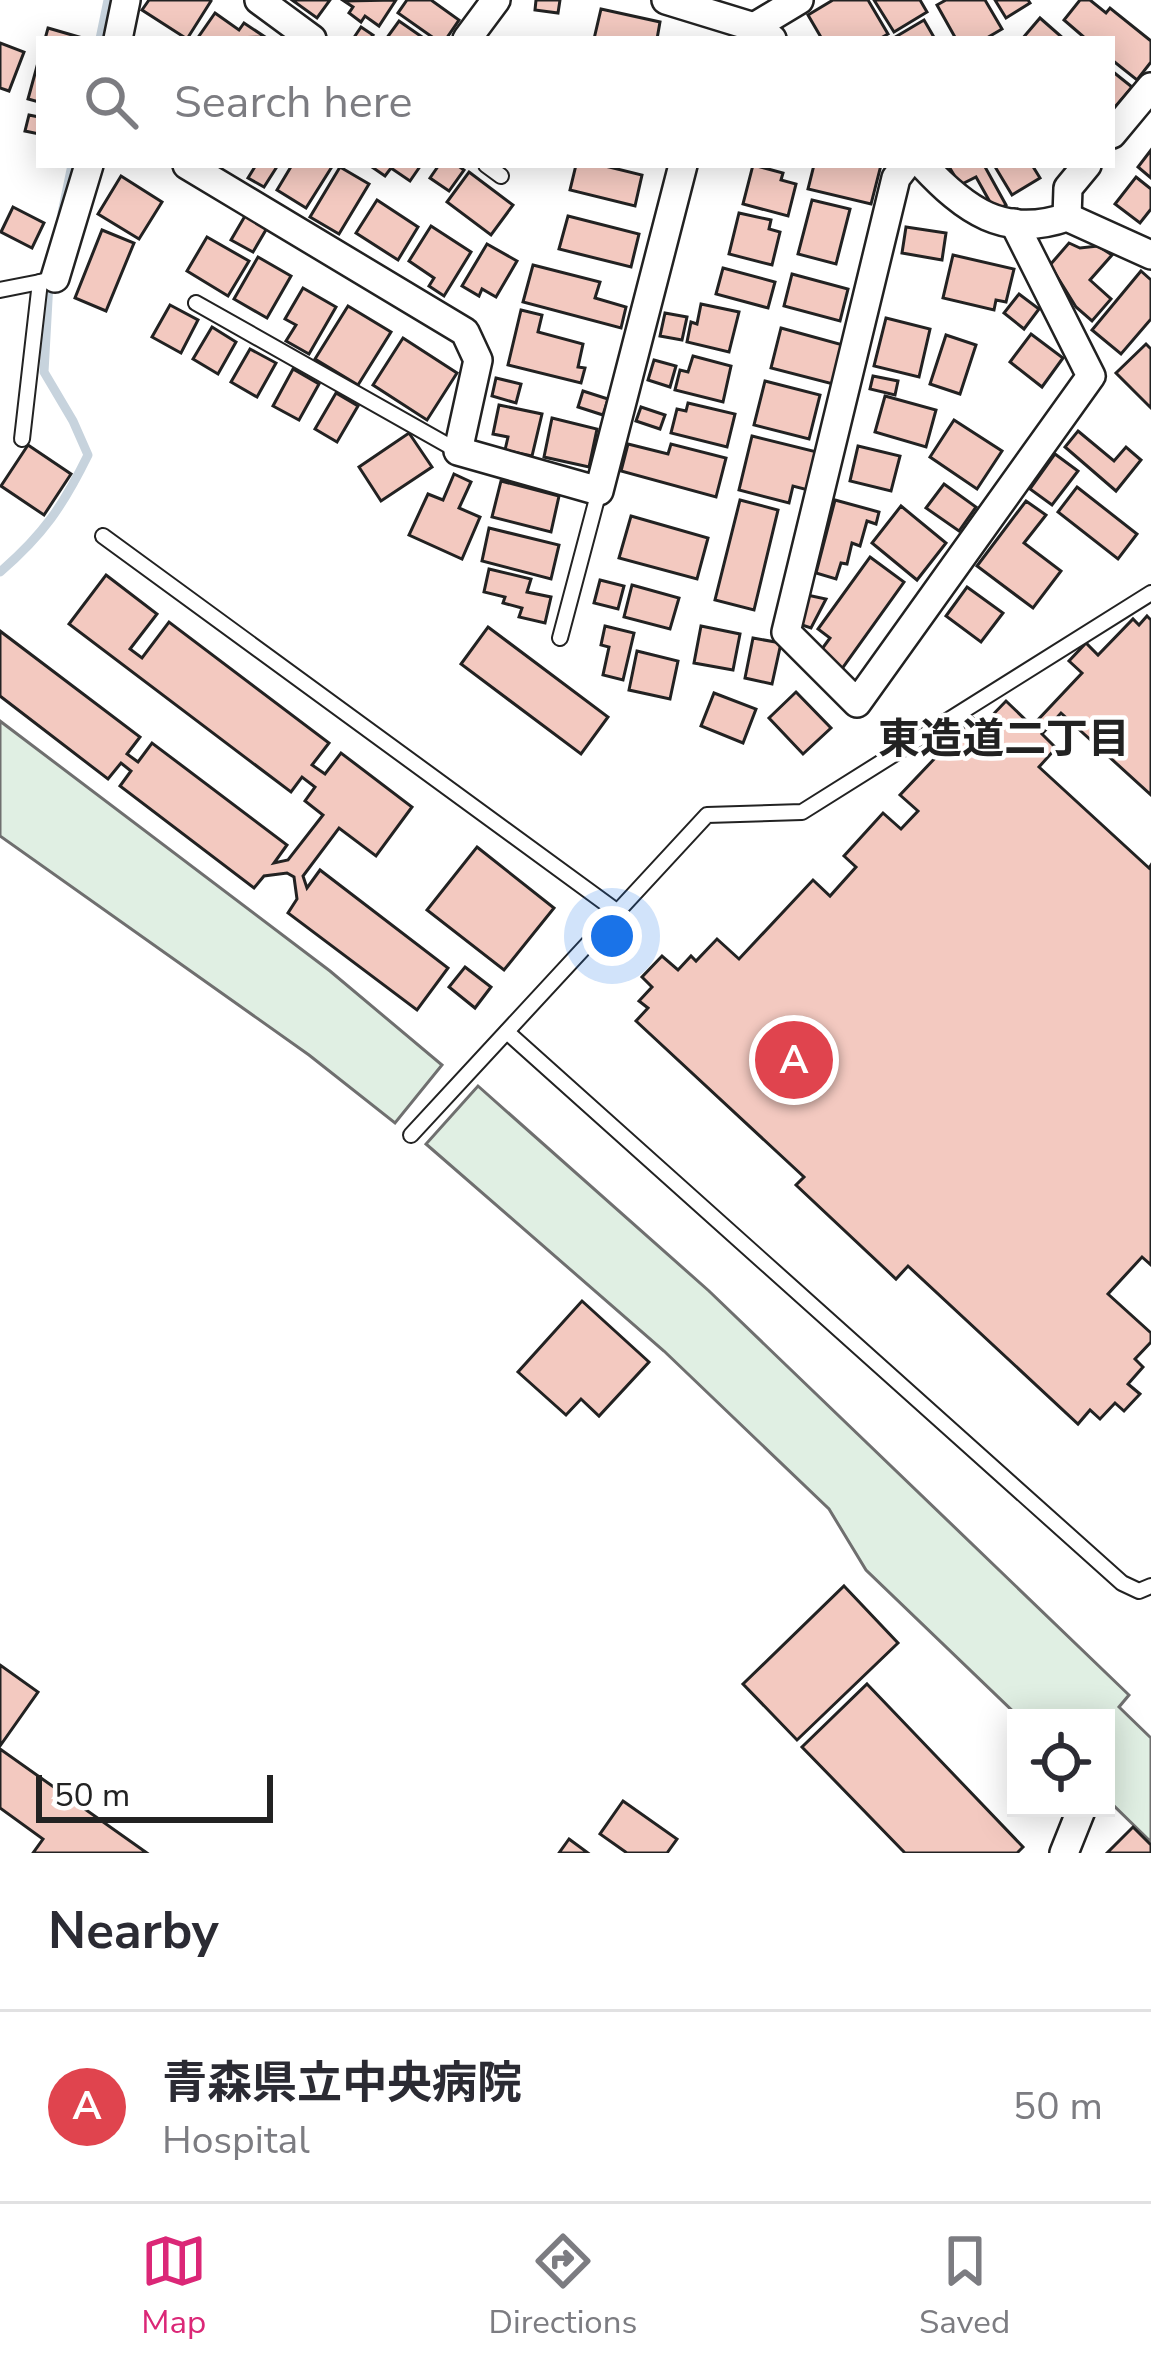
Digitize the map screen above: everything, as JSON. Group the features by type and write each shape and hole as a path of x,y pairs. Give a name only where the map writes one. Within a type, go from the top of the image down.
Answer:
{"street":[{"path":"259,0 308,36"},
{"path":"469,36 496,0"},
{"path":"666,0 714,29 763,33 799,0"},
{"path":"118,36 120,2"},
{"path":"1115,130 1151,87"},
{"path":"47,280 88,168"},
{"path":"192,168 466,332 478,360 458,452 599,491 682,168"},
{"path":"904,168 896,178 786,632 857,704 1091,376 1014,224"},
{"path":"926,168 952,197 994,220 1039,227 1067,218 1151,255"},
{"path":"1067,218 1068,188 1085,168"},
{"path":"1064,1853 1078,1817"}],"lane":[{"path":"490,168 501,176"},
{"path":"0,290 47,280 22,439"},
{"path":"196,303 458,452"},
{"path":"560,638 599,491"},
{"path":"103,536 619,913"},
{"path":"411,1135 707,815 802,812 1151,593"},
{"path":"507,1032 1123,1583 1139,1591 1151,1586"}],"green space":[{"path":"0,721 330,971 442,1065 395,1123 309,1055 0,836"},
{"path":"478,1086 709,1291 1129,1695 1119,1707 1151,1738 1151,1842 1115,1807 1115,1709 1011,1709 866,1570 829,1509 664,1351 426,1144"}],"building":[{"path":"149,0 211,1 189,36 142,10"},
{"path":"292,0 330,0 317,18"},
{"path":"396,0 379,26 365,16 361,22 349,13 353,7 344,1"},
{"path":"407,0 431,0 459,20 448,36 431,36 398,13"},
{"path":"536,0 560,0 558,13 535,10"},
{"path":"833,0 868,0 888,34 820,36 808,15"},
{"path":"874,0 920,0 927,12 894,32"},
{"path":"946,0 985,0 1002,29 990,36 954,36 937,5"},
{"path":"995,0 1028,0 1030,3 1006,18"},
{"path":"1080,0 1090,0 1106,13 1110,8 1151,41 1151,62 1137,80 1115,62 1115,36 1083,36 1064,20"},
{"path":"601,9 660,22 658,36 595,36"},
{"path":"215,13 239,30 244,23 264,36 199,36"},
{"path":"1040,18 1061,36 1025,36"},
{"path":"924,20 933,36 897,36"},
{"path":"399,21 421,36 388,36"},
{"path":"48,28 76,36 46,36"},
{"path":"0,43 24,52 9,91 0,88"},
{"path":"36,70 36,101 28,99"},
{"path":"1115,73 1132,87 1115,107"},
{"path":"29,115 36,116 36,133 25,131"},
{"path":"1151,150 1151,178 1138,167"},
{"path":"254,168 276,168 264,187 248,178"},
{"path":"290,168 331,168 306,208 277,190"},
{"path":"339,168 369,184 339,234 310,217"},
{"path":"391,168 419,168 410,181"},
{"path":"437,168 464,170 449,191 430,178"},
{"path":"575,168 613,168 642,175 635,206 570,190"},
{"path":"752,168 783,173 781,180 796,184 788,216 743,204"},
{"path":"813,168 880,168 871,204 808,189"},
{"path":"950,168 986,168 1006,205 995,211 976,177 960,185"},
{"path":"996,168 1034,168 1040,178 1012,195"},
{"path":"469,172 513,205 491,235 447,202"},
{"path":"121,176 162,202 139,239 98,214"},
{"path":"1136,177 1151,189 1151,209 1140,223 1115,204"},
{"path":"377,200 418,227 398,260 356,233"},
{"path":"812,200 850,209 836,264 798,254"},
{"path":"13,207 44,223 32,248 1,232"},
{"path":"739,213 771,220 769,229 780,232 772,265 729,254"},
{"path":"245,216 267,228 253,252 231,240"},
{"path":"568,216 639,234 631,267 559,249"},
{"path":"431,226 471,252 444,296 429,286 434,278 409,261"},
{"path":"906,227 946,233 942,260 902,253"},
{"path":"102,230 134,243 106,311 75,298"},
{"path":"207,237 249,261 228,296 187,271"},
{"path":"1069,243 1080,248 1098,246 1112,255 1090,280 1111,299 1092,321 1076,307 1050,265"},
{"path":"487,244 517,261 496,297 482,289 479,296 462,286"},
{"path":"953,255 1014,269 1006,302 996,300 994,310 943,298"},
{"path":"258,257 291,276 267,318 234,299"},
{"path":"533,265 600,282 595,298 626,307 621,328 523,302"},
{"path":"723,268 775,282 768,308 716,294"},
{"path":"1141,271 1151,280 1151,319 1121,354 1092,330"},
{"path":"792,274 848,289 840,321 784,306"},
{"path":"303,288 336,307 309,354 286,341 296,325 285,319"},
{"path":"1019,294 1039,309 1024,329 1004,313"},
{"path":"701,304 739,312 729,352 687,342"},
{"path":"170,305 198,320 181,353 152,337"},
{"path":"348,306 391,332 358,385 315,359"},
{"path":"521,310 542,315 538,332 583,344 578,367 585,368 581,383 508,365"},
{"path":"665,313 687,317 682,340 660,336"},
{"path":"886,318 930,329 919,377 874,366"},
{"path":"212,327 236,342 218,374 193,359"},
{"path":"781,328 843,345 833,384 771,368"},
{"path":"1031,334 1063,358 1042,387 1010,362"},
{"path":"946,335 976,345 960,394 930,384"},
{"path":"403,338 457,373 427,420 373,385"},
{"path":"1146,344 1151,349 1151,408 1116,373"},
{"path":"250,349 276,363 257,397 231,382"},
{"path":"693,356 731,366 723,402 675,390 680,370 688,372"},
{"path":"654,360 676,366 670,387 648,380"},
{"path":"293,369 319,384 299,420 273,406"},
{"path":"873,376 898,381 895,395 870,389"},
{"path":"496,378 521,384 516,403 492,396"},
{"path":"765,381 820,395 809,439 754,425"},
{"path":"583,391 608,399 603,415 578,407"},
{"path":"336,393 358,406 337,442 315,429"},
{"path":"885,396 936,410 926,447 875,432"},
{"path":"688,403 735,414 727,447 671,433 677,409 686,411"},
{"path":"499,405 542,414 532,456 505,450 508,437 493,434"},
{"path":"641,407 665,415 660,429 636,421"},
{"path":"552,418 597,429 589,467 544,457"},
{"path":"954,420 1002,451 977,489 930,457"},
{"path":"1078,431 1114,461 1126,447 1141,460 1116,491 1065,447"},
{"path":"409,433 432,467 381,501 359,467"},
{"path":"752,436 817,452 808,490 793,486 789,503 739,490"},
{"path":"628,444 668,454 671,444 726,458 716,497 621,471"},
{"path":"28,445 71,474 44,515 1,486"},
{"path":"858,446 900,456 891,491 850,481"},
{"path":"1055,454 1078,471 1052,505 1030,489"},
{"path":"454,474 471,482 459,508 480,517 462,559 409,535 428,494 443,500"},
{"path":"501,481 559,496 551,532 492,517"},
{"path":"944,484 976,507 959,531 926,508"},
{"path":"1077,487 1137,534 1118,559 1058,512"},
{"path":"740,500 778,510 754,610 715,600"},
{"path":"835,500 879,512 876,524 867,521 860,546 852,543 847,564 841,563 836,579 816,573"},
{"path":"1026,501 1046,515 1024,543 1061,571 1033,608 977,566"},
{"path":"901,506 946,543 917,580 872,543"},
{"path":"631,516 708,538 697,579 619,558"},
{"path":"489,528 559,545 551,579 482,561"},
{"path":"870,557 904,582 841,670 819,653 830,638 818,629"},
{"path":"489,569 531,579 527,592 551,597 545,623 519,617 522,608 484,592"},
{"path":"106,575 157,614 130,649 142,658 169,622 329,743 312,765 325,774 341,753 412,807 376,856 339,828 303,876 307,888 320,870 448,968 417,1010 288,913 297,899 294,877 287,873 264,876 254,888 120,786 131,771 121,763 108,779 0,696 0,631 140,737 127,754 138,762 152,743 287,845 274,863 288,860 323,815 305,801 315,787 302,777 291,792 69,624"},
{"path":"600,580 624,586 618,609 594,603"},
{"path":"632,585 679,598 670,629 624,617"},
{"path":"967,587 1003,613 981,642 946,616"},
{"path":"807,595 826,599 811,628 799,624"},
{"path":"1147,616 1151,620 1151,795 1061,713 1042,734 1056,748 1039,767 1149,868 1151,865 1151,1265 1142,1257 1108,1294 1151,1333 1151,1342 1135,1359 1143,1367 1128,1384 1140,1394 1124,1411 1115,1403 1100,1419 1090,1410 1078,1424 908,1266 896,1279 796,1185 804,1177 636,1021 648,1008 639,1001 652,987 642,977 662,956 678,970 691,956 696,961 717,939 739,959 813,880 830,896 856,867 844,856 883,813 901,829 918,811 900,795 973,718 982,726 1006,701 1032,726 1082,673 1069,661 1086,643 1098,655 1133,619 1139,625"},
{"path":"605,626 634,633 623,680 603,675 609,647 601,645"},
{"path":"701,626 740,634 733,670 694,663"},
{"path":"488,627 608,717 581,754 461,664"},
{"path":"753,638 781,643 772,684 745,678"},
{"path":"637,651 678,661 670,699 629,690"},
{"path":"796,692 831,728 803,754 769,718"},
{"path":"714,693 756,709 743,743 701,726"},
{"path":"477,847 554,908 504,970 427,910"},
{"path":"465,967 491,987 475,1008 449,987"},
{"path":"582,1301 649,1362 599,1416 581,1399 566,1415 518,1372"},
{"path":"844,1586 898,1643 797,1740 743,1684"},
{"path":"0,1665 38,1692 0,1746"},
{"path":"867,1684 1023,1847 1017,1853 905,1853 802,1747"},
{"path":"0,1749 147,1853 33,1853 43,1839 0,1808"},
{"path":"623,1801 677,1839 667,1853 627,1853 600,1834"},
{"path":"1133,1827 1151,1845 1151,1853 1107,1853"},
{"path":"569,1839 588,1853 559,1853"}],"waterway":[{"path":"101,36 108,0"},
{"path":"62,213 71,168"},
{"path":"0,572 51,519 88,455 44,372 49,282"}],"place":[{"name":"青森県立中央病院","path":"794,1060"}],"district":[{"name":"東造道二丁目","path":"1004,738"}]}
